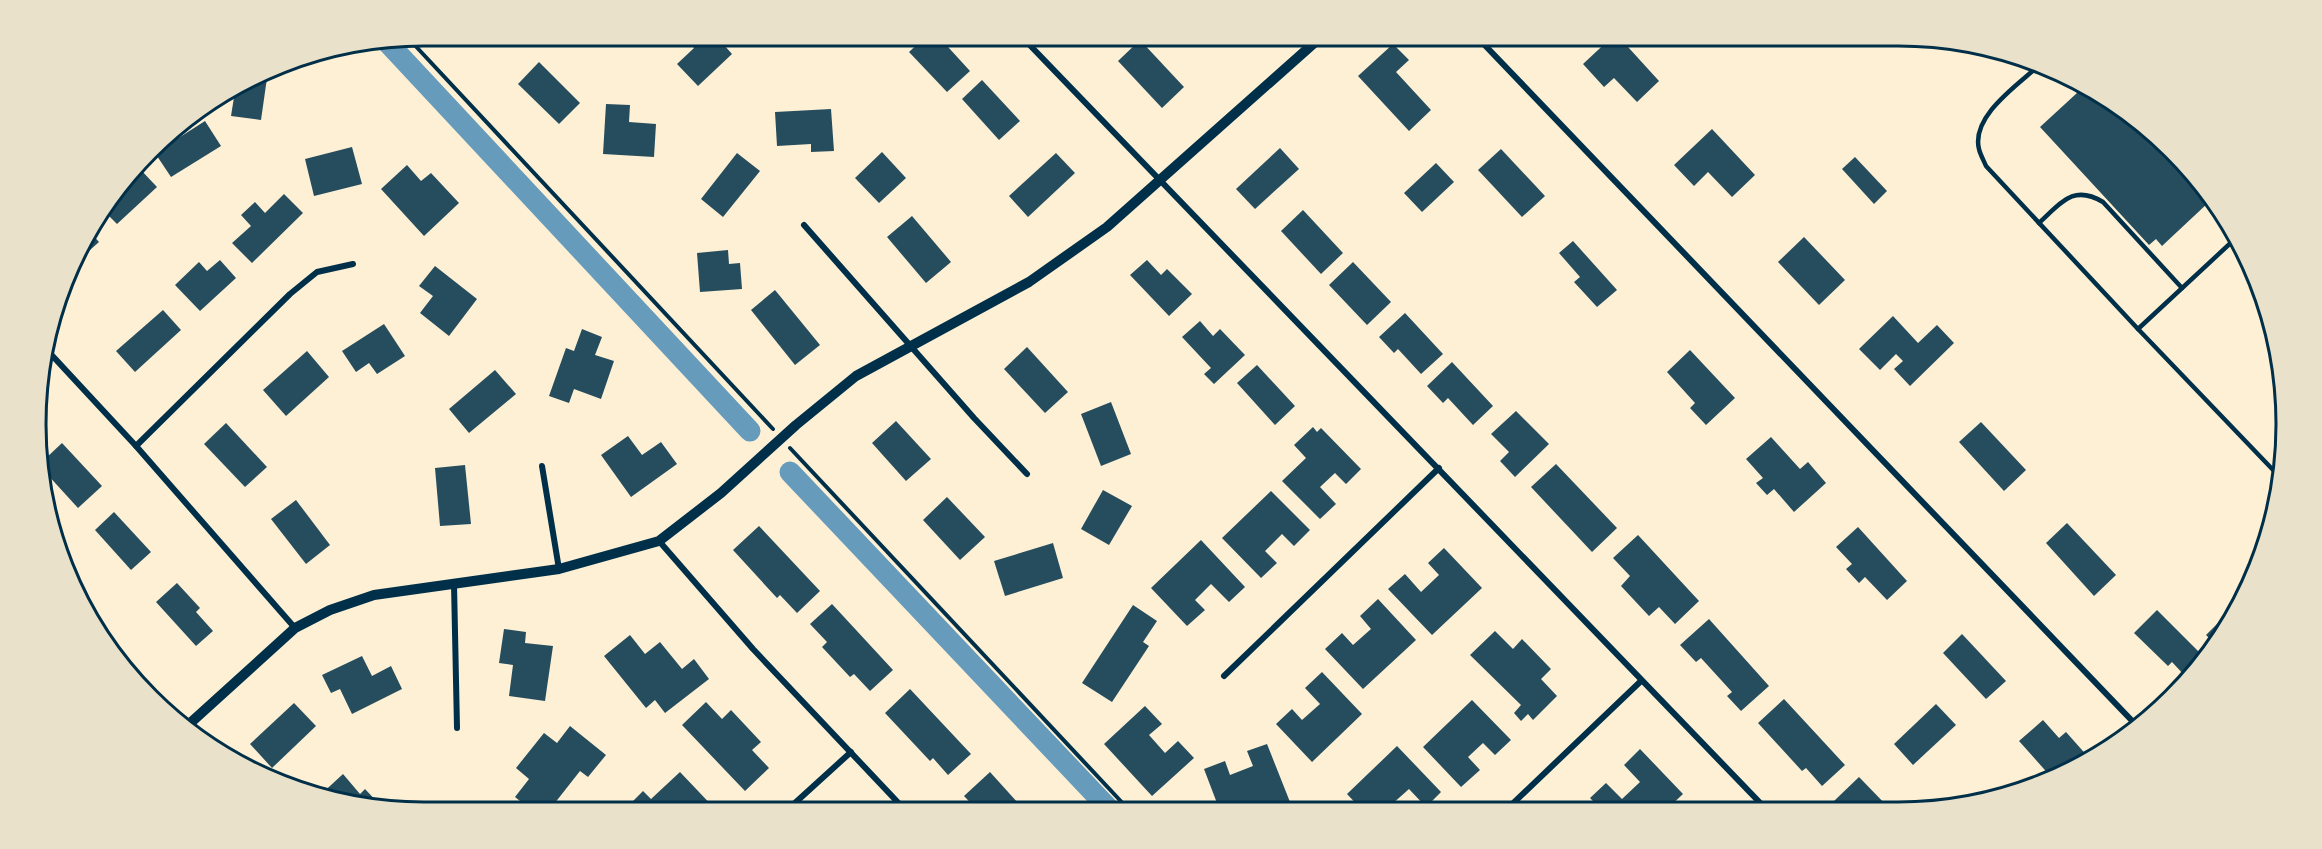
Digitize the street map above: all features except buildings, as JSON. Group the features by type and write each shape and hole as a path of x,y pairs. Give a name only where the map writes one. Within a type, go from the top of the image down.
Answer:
{"street":[{"path":"1031,46 1759,802"},
{"path":"191,722 295,628 330,610 374,595 559,569 659,541 721,493 856,376 1029,282 1107,227 1311,46"},
{"path":"1486,46 2132,721"},
{"path":"804,225 974,418 1027,474"},
{"path":"136,446 290,294 318,272 353,264"},
{"path":"53,357 136,446 295,628"},
{"path":"542,466 559,569"},
{"path":"1224,676 1439,468"},
{"path":"659,541 753,649 898,802"},
{"path":"454,584 457,728"},
{"path":"1514,802 1641,681"},
{"path":"796,802 851,752"}],"lane":[{"path":"2032,72 1990,110 1980,129 1978,147 1986,166 2273,469"},
{"path":"2039,223 2071,196 2091,195 2103,202 2182,288"},
{"path":"2138,329 2230,244"}],"path":[{"path":"416,46 1121,802"}],"waterway":[{"path":"393,48 750,431"},
{"path":"790,472 1102,802"}]}
